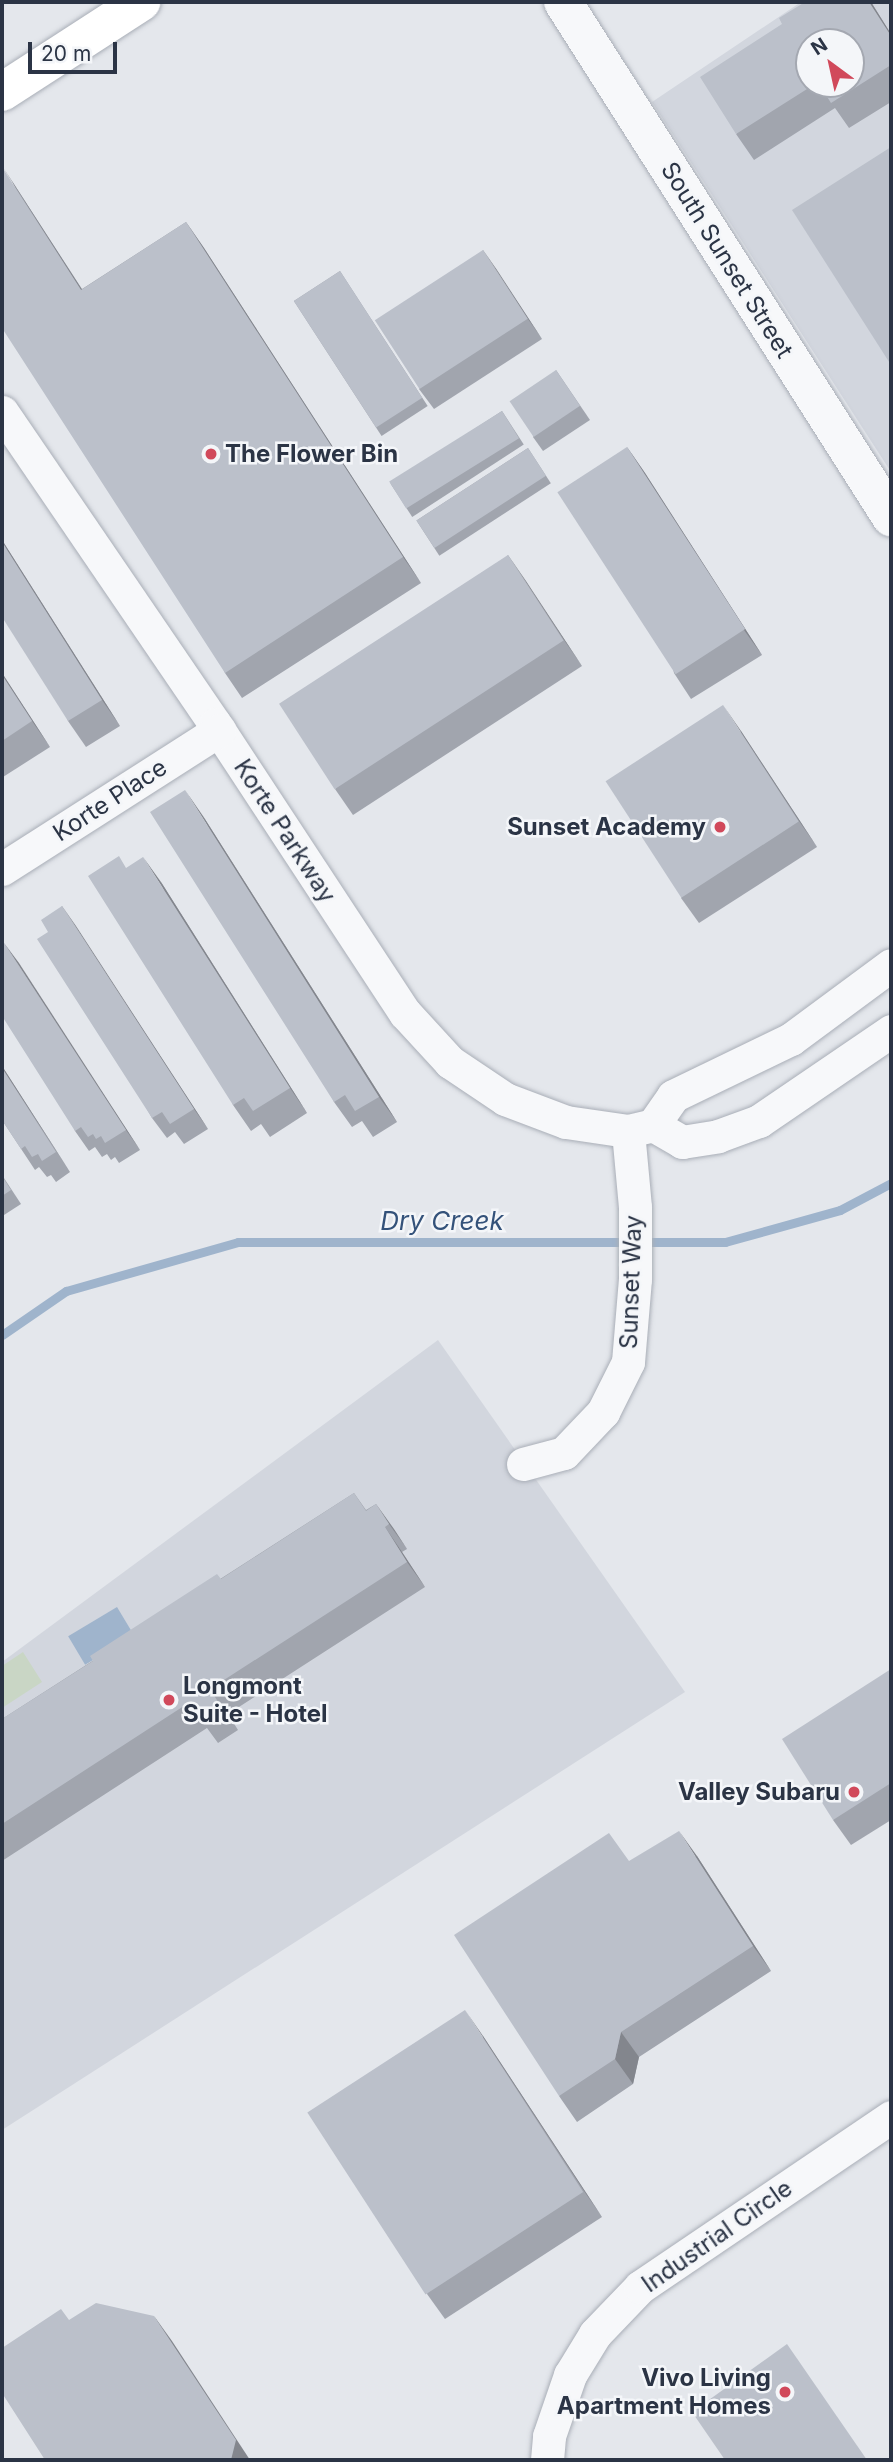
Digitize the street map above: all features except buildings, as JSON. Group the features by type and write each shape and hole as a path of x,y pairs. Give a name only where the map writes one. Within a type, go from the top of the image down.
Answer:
{"main road":[{"path":"2,92 141,2"}],"street":[{"name":"South Sunset Street","path":"563,2 891,517"},
{"name":"Korte Parkway","path":"2,412 219,730 405,1013 450,1062 505,1098 566,1122 641,1128 682,1142 718,1136 759,1121 891,1031"},
{"name":"Korte Place","path":"2,869 219,730"},
{"path":"641,1128 673,1097 791,1040 891,965"},
{"name":"Sunset Way","path":"523,1464 564,1453 603,1412 628,1362 635,1279 635,1207 641,1128"},
{"name":"Industrial Circle","path":"547,2460 549,2436 570,2375 596,2334 640,2287 891,2117"}],"shaded area":[{"path":"801,2 891,2 891,472 652,102"},
{"path":"438,1340 685,1692 2,2130 2,1662"}],"green space":[{"path":"23,1652 42,1682 2,1708 2,1666"}],"water":[{"path":"117,1607 134,1635 85,1665 68,1636"}],"waterway":[{"name":"Dry Creek","path":"2,1335 66,1291 238,1242 725,1242 840,1210 891,1183"}],"place":[{"name":"The Flower Bin","path":"211,454"},
{"name":"Sunset Academy","path":"720,827"},
{"name":"Longmont Suite - Hotel","path":"169,1700"},
{"name":"Valley Subaru","path":"854,1792"},
{"name":"Vivo Living Apartment Homes","path":"785,2392"}]}
